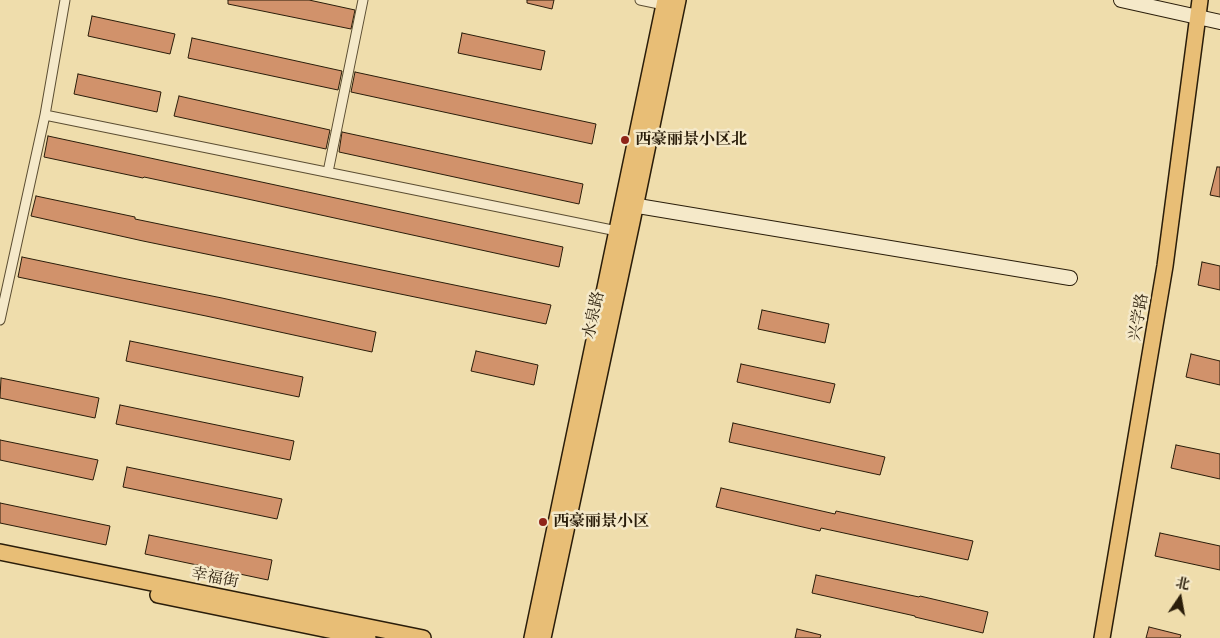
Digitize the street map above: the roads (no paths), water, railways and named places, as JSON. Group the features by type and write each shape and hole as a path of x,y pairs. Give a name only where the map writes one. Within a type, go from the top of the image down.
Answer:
{"main road":[{"name":"兴学路","path":"1102,638 1165,266 1200,0"},
{"name":"水泉路","path":"543,638 669,2"},
{"name":"水泉路","path":"532,638 617,231 629,205"},
{"name":"幸福街","path":"0,552 423,638"},
{"name":"幸福街","path":"0,562 368,638"}],"street":[{"path":"0,320 45,115 65,0"},
{"path":"328,172 363,0"},
{"path":"640,0 669,2"},
{"path":"1121,0 1220,22"},
{"path":"45,115 617,231"},
{"path":"629,205 1070,278"}],"place":[{"name":"西豪丽景小区北","path":"625,140"},
{"name":"西豪丽景小区","path":"543,522"}]}
